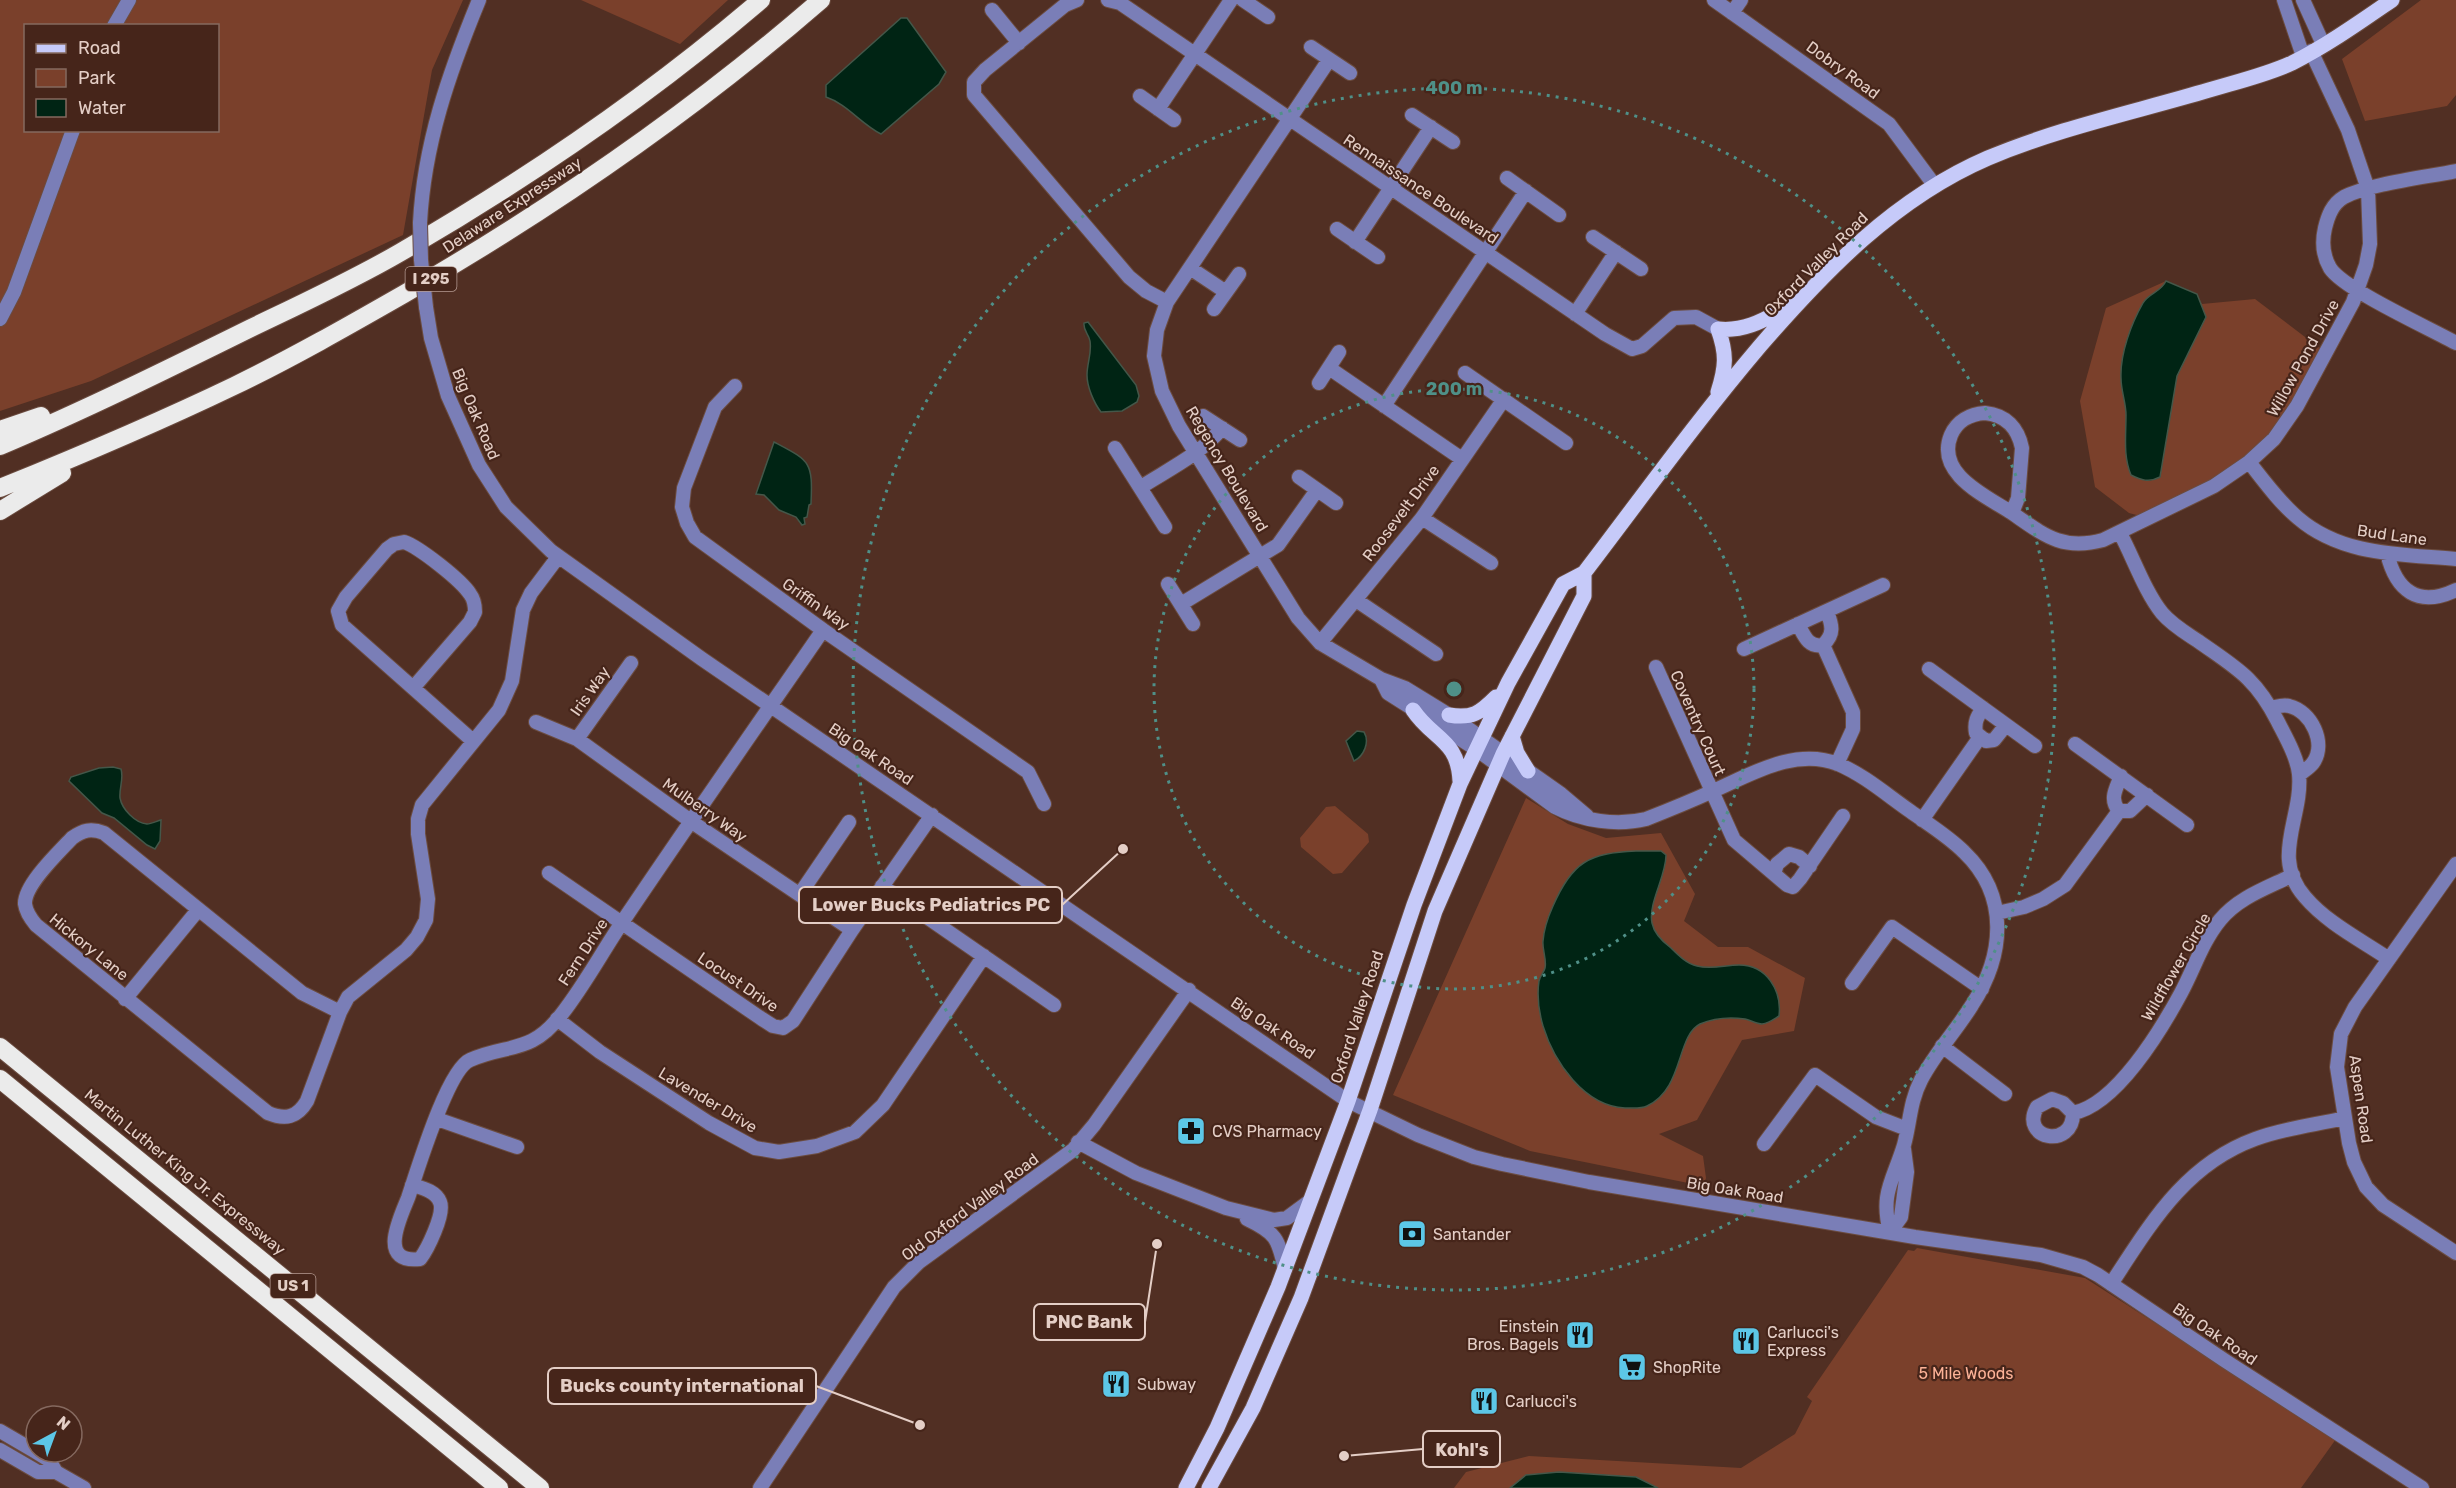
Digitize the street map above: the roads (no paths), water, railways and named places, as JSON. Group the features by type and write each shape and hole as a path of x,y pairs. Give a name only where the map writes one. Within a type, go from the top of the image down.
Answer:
{"highway":[{"name":"Delaware Expressway","path":"131,386 398,254 537,168 643,93 761,0"},
{"name":"Delaware Expressway","path":"0,488 244,381 328,337 503,236 579,186 664,125 753,57 820,0"},
{"path":"0,430 131,386"},
{"name":"I 295","path":"0,446 131,386"},
{"path":"0,511 26,493 148,425"},
{"path":"0,1037 47,1084"},
{"name":"Martin Luther King Jr. Expressway","path":"0,1047 540,1488"},
{"name":"US 1","path":"0,1079 499,1488"},
{"path":"467,1462 492,1488"}],"main road":[{"name":"Oxford Valley Road","path":"1186,1488 1222,1417 1285,1269 1348,1101 1414,905 1460,784 1508,683 1563,584 1584,573 1716,398 1802,299 1864,237 1910,201 1986,159 2011,149 2251,78 2291,63 2392,0"},
{"path":"1716,398 1725,363 1725,348 1718,329 1735,331 1750,327 1802,299"},
{"path":"1209,1488 1253,1408 1301,1298 1370,1110 1435,911 1501,759 1584,596 1584,573"},
{"path":"1449,715 1461,718 1481,713 1508,683"},
{"path":"1413,710 1420,720 1451,747 1459,764 1460,784"},
{"path":"1512,736 1517,753 1528,771"}],"street":[{"path":"115,24 129,0"},
{"name":"Big Oak Road","path":"479,0 445,88 433,129 423,182 420,223 426,307 431,338 448,396 479,465 490,484 521,524 558,557 1348,1101 1418,1135 1474,1157 1502,1164 1589,1182 2041,1255 2083,1267 2422,1488"},
{"name":"Rennaissance Boulevard","path":"1108,0 1120,3 1575,314 1632,349 1642,346 1674,318 1696,317 1718,329"},
{"path":"1158,109 1231,0"},
{"path":"1243,0 1268,16"},
{"name":"Dobry Road","path":"1714,0 1889,124 1935,186"},
{"path":"1732,13 1741,0"},
{"path":"2284,0 2312,50"},
{"path":"2303,0 2312,50"},
{"path":"1069,2 985,70 974,82 974,95 1129,277 1146,291 1167,302"},
{"path":"992,10 1019,43"},
{"path":"1311,47 1350,73"},
{"name":"Willow Pond Drive","path":"2012,513 2018,498 2022,448 2018,433 2001,416 1985,413 1969,417 1955,428 1949,440 1951,464 1962,479 2046,537 2064,543 2089,544 2120,533 2214,486 2249,462 2274,439 2297,406 2358,290 2370,244 2371,226 2368,189 2351,139 2312,50"},
{"name":"Regency Boulevard","path":"1329,60 1167,302 1157,330 1154,356 1162,391 1179,426 1298,618 1320,643 1449,715 1479,743"},
{"path":"1140,96 1174,120"},
{"path":"1412,115 1453,142"},
{"path":"1355,242 1431,127"},
{"path":"0,319 14,292 72,132"},
{"path":"2456,171 2368,189 2344,197 2328,216 2323,242 2324,254 2337,276 2358,290 2456,343"},
{"path":"1507,178 1559,215"},
{"path":"1384,406 1526,191"},
{"path":"1337,229 1378,257"},
{"path":"1593,237 1641,269"},
{"path":"1575,314 1616,252"},
{"path":"1190,268 1226,292"},
{"path":"1214,309 1239,274"},
{"path":"1319,383 1339,352"},
{"path":"1329,368 1462,459"},
{"path":"1465,372 1566,443"},
{"name":"Griffin Way","path":"735,386 715,406 684,488 682,507 695,537 823,630 1028,772 1044,804"},
{"name":"Roosevelt Drive","path":"1320,643 1422,518 1504,399"},
{"path":"1203,416 1240,440"},
{"path":"1141,487 1196,453 1222,428"},
{"path":"1115,448 1165,527"},
{"name":"Bud Lane","path":"2249,462 2289,509 2313,530 2349,546 2387,553 2456,559"},
{"path":"1299,477 1336,503"},
{"path":"1181,604 1278,545 1317,490"},
{"path":"1422,518 1491,563"},
{"path":"2120,533 2163,614 2174,625 2243,672 2259,689 2271,708 2290,747 2299,774 2288,852 2293,875 2304,896 2313,905 2389,959"},
{"path":"414,688 470,622 475,612 470,594 459,583 417,549 404,542 394,544 387,549 346,597 338,611 342,625 473,741"},
{"path":"2387,553 2394,576 2403,589 2409,593 2431,597 2456,590"},
{"name":"Hickory Lane","path":"339,1012 302,993 104,833 92,829 72,838 28,890 25,903 28,915 36,925 267,1113 278,1117 292,1117 301,1111 311,1091 339,1012 348,997 406,950 417,938 426,920 428,899 419,842 418,819 422,805 500,710 512,681 523,610 531,593 558,557"},
{"path":"1168,584 1193,624"},
{"path":"1744,649 1883,585"},
{"path":"1356,600 1436,654"},
{"path":"1798,624 1807,640 1814,645 1823,645 1828,641 1832,632 1827,611"},
{"name":"Fern Drive","path":"412,1185 433,1193 440,1202 441,1211 427,1251 420,1259 410,1260 400,1255 395,1248 394,1237 412,1185 456,1072 468,1060 523,1046 547,1031 557,1019 823,630"},
{"path":"1823,645 1853,712 1853,729 1838,764"},
{"name":"Iris Way","path":"577,739 631,663"},
{"name":"Coventry Court","path":"1656,667 1710,792 1734,840 1774,874"},
{"path":"1929,669 2035,746"},
{"name":"Regency Boulevard","path":"1381,679 1388,693 1413,710 1479,743"},
{"path":"2271,708 2288,705 2307,717 2313,726 2318,745 2316,758 2313,764 2299,774"},
{"path":"1983,708 1975,719 1976,733 1980,737 1986,741 1994,740 2006,725"},
{"name":"Mulberry Way","path":"537,722 577,739 692,822 852,930"},
{"path":"1922,820 1980,737"},
{"path":"1479,743 1501,759 1555,807 1566,813 1620,823 1646,819 1781,762 1806,758 1838,764 1862,777 1951,840 1972,860 1988,885 1997,913 1998,936 1994,962 1982,989 1942,1046 1914,1095 1903,1146 1906,1172 1901,1216 1890,1232"},
{"path":"2075,744 2187,825"},
{"path":"1501,759 1528,771 1561,794 1588,817"},
{"path":"2119,811 2114,803 2113,795 2121,776"},
{"path":"2119,811 2130,811 2146,795"},
{"path":"1997,913 2025,907 2065,885 2119,811"},
{"name":"Locust Drive","path":"549,873 762,1019 773,1026 783,1028 793,1021 852,930 932,815"},
{"path":"1810,866 1799,856 1789,854 1777,864 1774,874 1787,885 1793,886 1810,866 1843,816"},
{"path":"800,894 849,822"},
{"name":"Aspen Road","path":"2456,864 2355,1007 2341,1034 2337,1067 2354,1162 2366,1187 2383,1205 2456,1253"},
{"name":"Wildflower Circle","path":"2073,1113 2091,1108 2100,1101 2138,1059 2180,995 2208,936 2220,919 2246,897 2293,875"},
{"path":"882,886 1054,1005"},
{"path":"125,999 198,909"},
{"path":"1852,983 1892,927 1982,989"},
{"name":"Lavender Drive","path":"557,1019 600,1052 709,1123 755,1148 779,1152 817,1146 855,1132 883,1106 984,956"},
{"name":"Old Oxford Valley Road","path":"760,1488 894,1287 919,1262 1071,1151 1094,1125 1189,990"},
{"path":"1942,1046 2005,1094"},
{"path":"1764,1144 1815,1075 1876,1117 1907,1130"},
{"path":"2111,1284 2166,1202 2194,1175 2244,1144 2270,1134 2345,1118"},
{"path":"437,1119 517,1148"},
{"path":"1078,1142 1136,1173 1227,1208 1274,1220 1287,1218 1310,1202"},
{"path":"1227,1208 1274,1234 1280,1244 1285,1269"},
{"path":"0,1431 24,1445"},
{"path":"0,1450 38,1472 56,1472 84,1488"},
{"path":"51,1464 56,1472"}],"water":[{"path":"901,18 907,18 946,72 939,84 881,134 841,104 826,97 826,85"},
{"path":"2166,281 2197,294 2206,317 2177,376 2160,477 2145,480 2131,475 2127,461 2126,410 2121,383 2122,359 2127,339 2139,311 2146,300"},
{"path":"1088,322 1136,385 1139,396 1137,402 1122,411 1101,412 1091,395 1087,375 1090,341 1084,326 1084,323"},
{"path":"774,442 802,459 810,470 811,504 807,517 804,518 805,524 802,525 796,517 779,510 764,495 756,494"},
{"path":"1357,731 1364,732 1366,744 1361,756 1354,761 1346,741"},
{"path":"99,768 121,769 120,798 123,807 130,815 147,824 161,820 160,841 155,849 114,818 102,813 69,781 71,777"},
{"path":"1661,851 1666,855 1651,915 1653,927 1659,937 1693,965 1708,968 1739,965 1757,969 1771,981 1775,989 1779,1016 1762,1024 1734,1018 1716,1019 1700,1024 1692,1030 1687,1039 1668,1088 1659,1098 1645,1107 1625,1108 1596,1099 1584,1091 1563,1067 1543,1026 1538,986 1545,965 1543,944 1545,927 1567,879 1584,863 1594,858 1606,854"},
{"path":"1559,1472 1636,1477 1658,1488 1510,1488 1526,1475"}],"place":[{"name":"Lower Bucks Pediatrics PC","path":"1123,849"},
{"name":"CVS Pharmacy","path":"1191,1131"},
{"name":"Santander","path":"1412,1234"},
{"name":"PNC Bank","path":"1157,1244"},
{"name":"Einstein Bros. Bagels","path":"1580,1335"},
{"name":"Carlucci's Express","path":"1746,1341"},
{"name":"ShopRite","path":"1632,1367"},
{"name":"Subway","path":"1116,1384"},
{"name":"Carlucci's","path":"1484,1401"},
{"name":"Bucks county international","path":"920,1425"},
{"name":"Kohl's","path":"1344,1456"}],"park label":[{"name":"5 Mile Woods","path":"1966,1373"}]}
